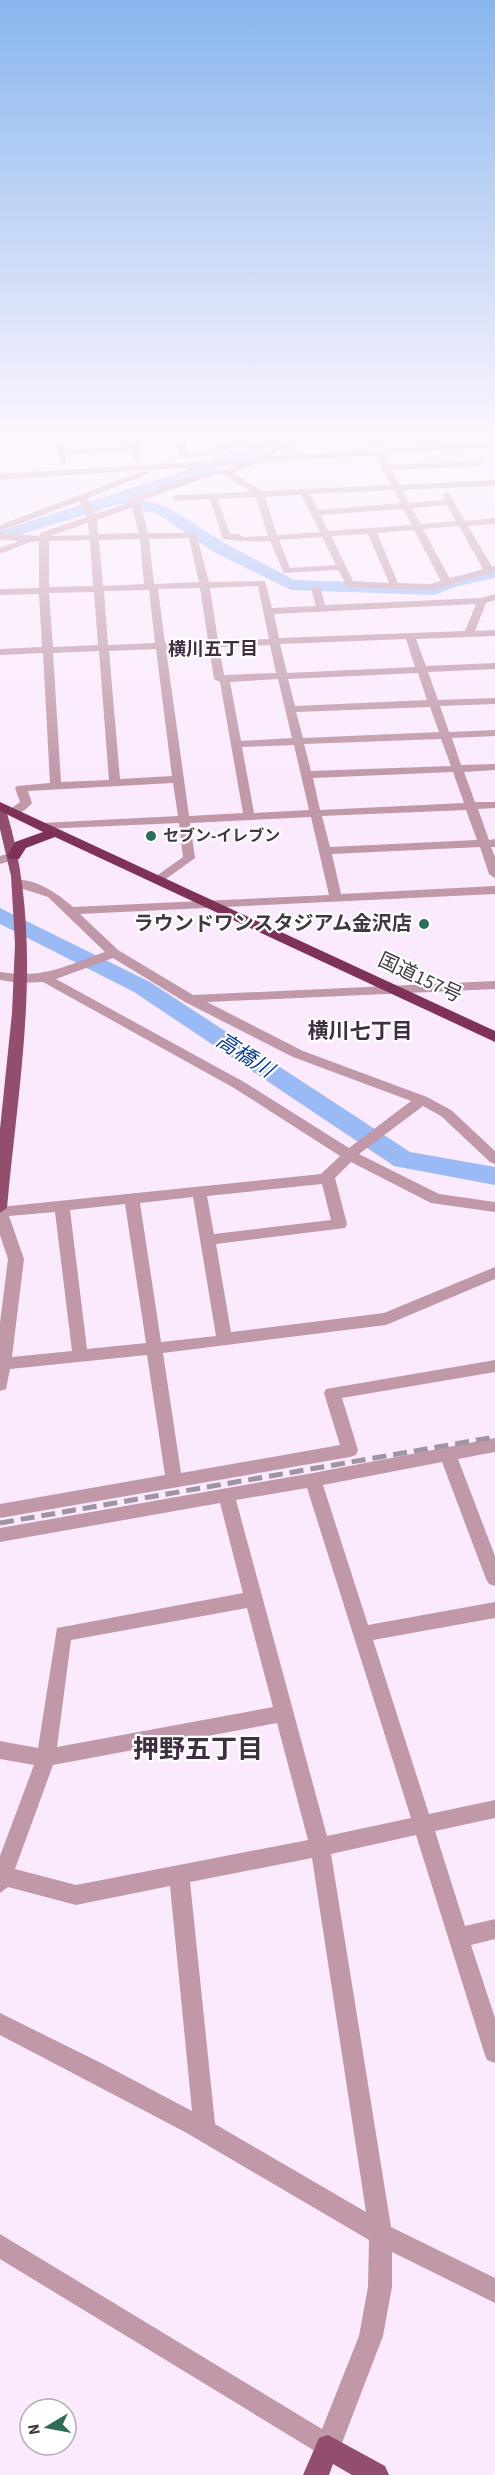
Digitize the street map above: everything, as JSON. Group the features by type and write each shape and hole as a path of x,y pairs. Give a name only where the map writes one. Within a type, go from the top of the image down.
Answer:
{"highway":[{"name":"国道157号","path":"4,809 495,1037"},
{"path":"7,858 20,845 48,829"}],"main road":[{"path":"0,1211 6,1083 21,960 18,883 7,858 4,809"},
{"path":"316,2475 328,2447 376,2475"}],"street":[{"path":"40,548 49,650 56,785"},
{"path":"95,548 116,782"},
{"path":"145,548 149,585 153,587 189,858 159,879"},
{"path":"196,548 205,587 219,679 495,666"},
{"path":"277,548 287,571 342,567"},
{"path":"333,548 350,584 430,587 492,570 479,548"},
{"path":"379,548 395,585"},
{"path":"429,548 446,581"},
{"path":"0,592 205,587 262,583 274,642 336,897"},
{"path":"316,589 321,608"},
{"path":"370,591 372,607"},
{"path":"268,610 482,602 495,597"},
{"path":"469,634 482,602"},
{"path":"0,652 495,633"},
{"path":"410,637 470,806 489,844 495,874"},
{"path":"224,678 249,817"},
{"path":"290,709 495,701"},
{"path":"236,744 495,733"},
{"path":"306,776 495,767"},
{"path":"4,809 26,803 21,788 179,779"},
{"path":"48,829 185,819 495,805"},
{"path":"324,851 489,844"},
{"path":"18,883 52,894 114,953 190,999 298,1054 418,1104 446,1113 495,1159"},
{"path":"70,911 495,890"},
{"path":"0,976 20,979 50,976 114,953"},
{"path":"50,976 436,1199 495,1207"},
{"path":"190,999 495,985"},
{"path":"0,1385 16,1259 0,1211 325,1179 354,1152 418,1104"},
{"path":"474,1140 495,1142"},
{"path":"207,1240 340,1224 327,1177"},
{"path":"199,1192 225,1341"},
{"path":"132,1199 174,1481"},
{"path":"62,1206 81,1354"},
{"path":"3,1364 81,1354 225,1341 233,1336 386,1319 495,1273"},
{"path":"0,1512 350,1450 332,1393 495,1366"},
{"path":"0,1535 495,1446"},
{"path":"448,1454 495,1579"},
{"path":"313,1480 495,2052"},
{"path":"0,2246 328,2447 371,2336 380,2287 381,2234 320,1846 226,1495"},
{"path":"254,1599 63,1634 46,1758 2,1880 76,1895 495,1809"},
{"path":"362,1633 495,1610"},
{"path":"0,1750 46,1758 286,1713"},
{"path":"179,1874 205,2132"},
{"path":"460,1937 495,1929"},
{"path":"0,2024 66,2055 304,2187 381,2234 495,2291"}],"waterway":[{"path":"221,548 291,585 434,590 453,582 495,573"},
{"name":"高橋川","path":"0,915 142,987 403,1160 495,1176"}],"railway":[{"path":"0,1523 495,1437"}],"place":[{"name":"セブン-イレブン","path":"151,836"},
{"name":"ラウンドワンスタジアム金沢店","path":"424,924"}],"district":[{"name":"横川五丁目","path":"213,649"},
{"name":"横川七丁目","path":"360,1031"},
{"name":"押野五丁目","path":"198,1749"}]}
